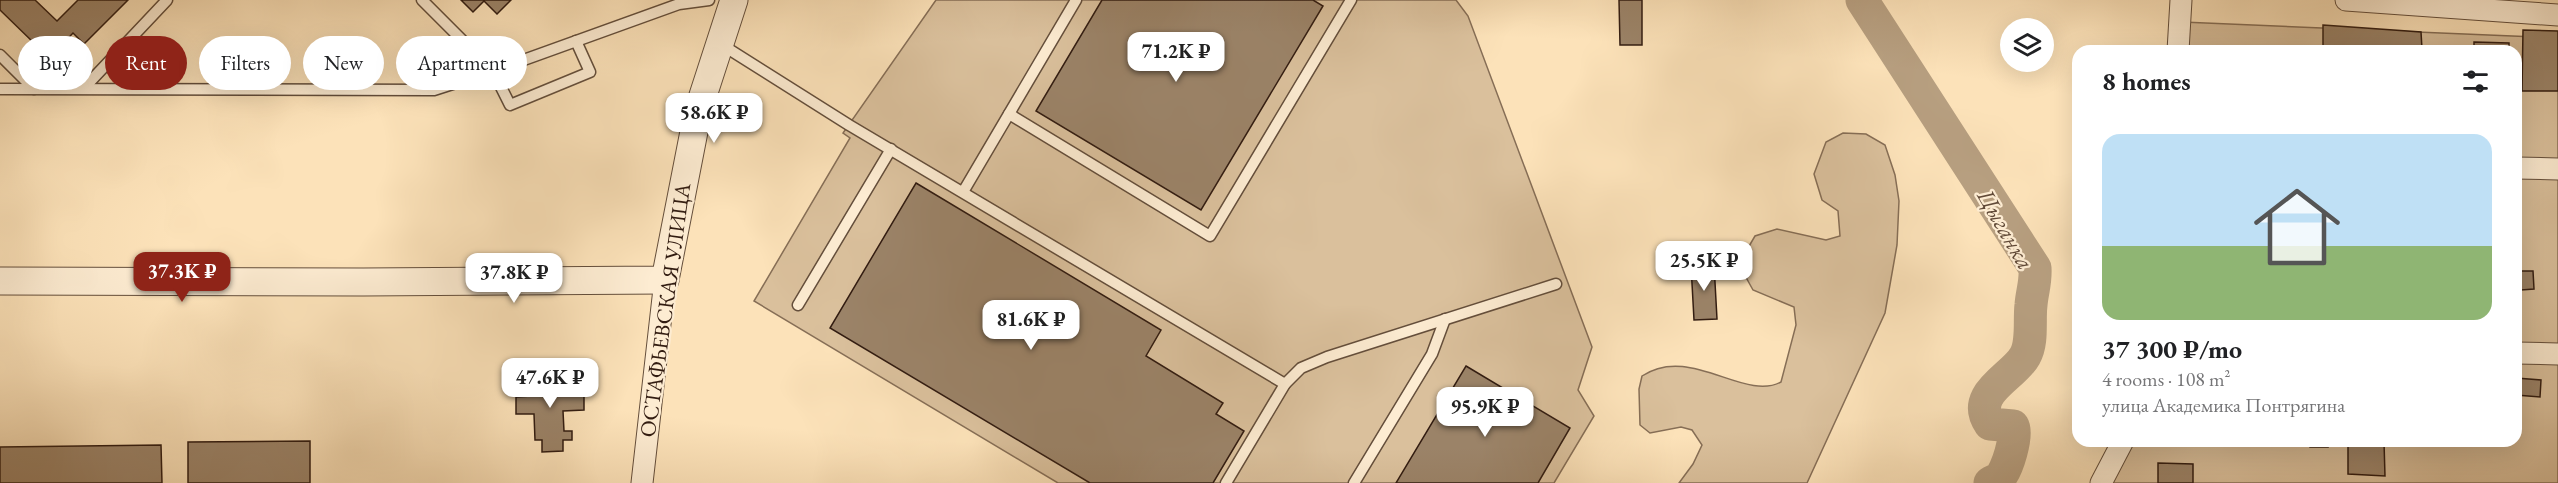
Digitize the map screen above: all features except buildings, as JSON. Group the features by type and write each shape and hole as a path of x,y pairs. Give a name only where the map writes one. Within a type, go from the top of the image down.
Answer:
{"street":[{"name":"ОСТАФЬЕВСКАЯ УЛИЦА","path":"642,483 664,280 689,150 704,89 734,0"},
{"path":"2178,45 2181,0"},
{"path":"2346,0 2558,15"},
{"path":"2522,168 2558,169"},
{"path":"0,281 664,280"},
{"path":"2522,353 2558,354"},
{"path":"2102,483 2121,447"}],"lane":[{"path":"93,78 167,0"},
{"path":"422,0 458,36"},
{"path":"527,59 679,4 709,0"},
{"path":"963,192 1076,0"},
{"path":"1009,114 1210,236 1351,0"},
{"path":"502,90 510,105 590,72 576,41"},
{"path":"719,43 891,150 1285,384"},
{"path":"0,55 18,73"},
{"path":"93,88 396,90"},
{"path":"0,89 18,89"},
{"path":"798,305 891,150"},
{"path":"1226,483 1285,384 1301,368 1327,357 1556,284"},
{"path":"1354,483 1432,354 1445,319"}],"shaded area":[{"path":"936,0 1456,0 1468,16 1592,347 1578,390 1594,416 1554,483 1058,483 754,301 850,138 843,133"},
{"path":"2182,22 2558,38 2558,483 2107,483 2131,447 2522,447 2522,45 2182,45"},
{"path":"1843,133 1866,134 1885,145 1895,175 1899,201 1897,245 1885,313 1807,483 1679,483 1693,464 1702,445 1692,430 1681,427 1650,433 1640,425 1639,389 1642,376 1660,368 1679,366 1750,385 1766,386 1781,382 1796,325 1794,307 1753,290 1742,270 1745,253 1755,236 1777,229 1826,240 1840,236 1838,211 1822,200 1814,174 1826,142"}],"waterway":[{"name":"Цыганка","path":"1862,0 2035,268 2030,311 2030,338 2025,356 1989,394 1985,403 1985,413 1990,424 2013,426 2014,430 2013,444 2005,468 1999,478 1990,483"}]}
